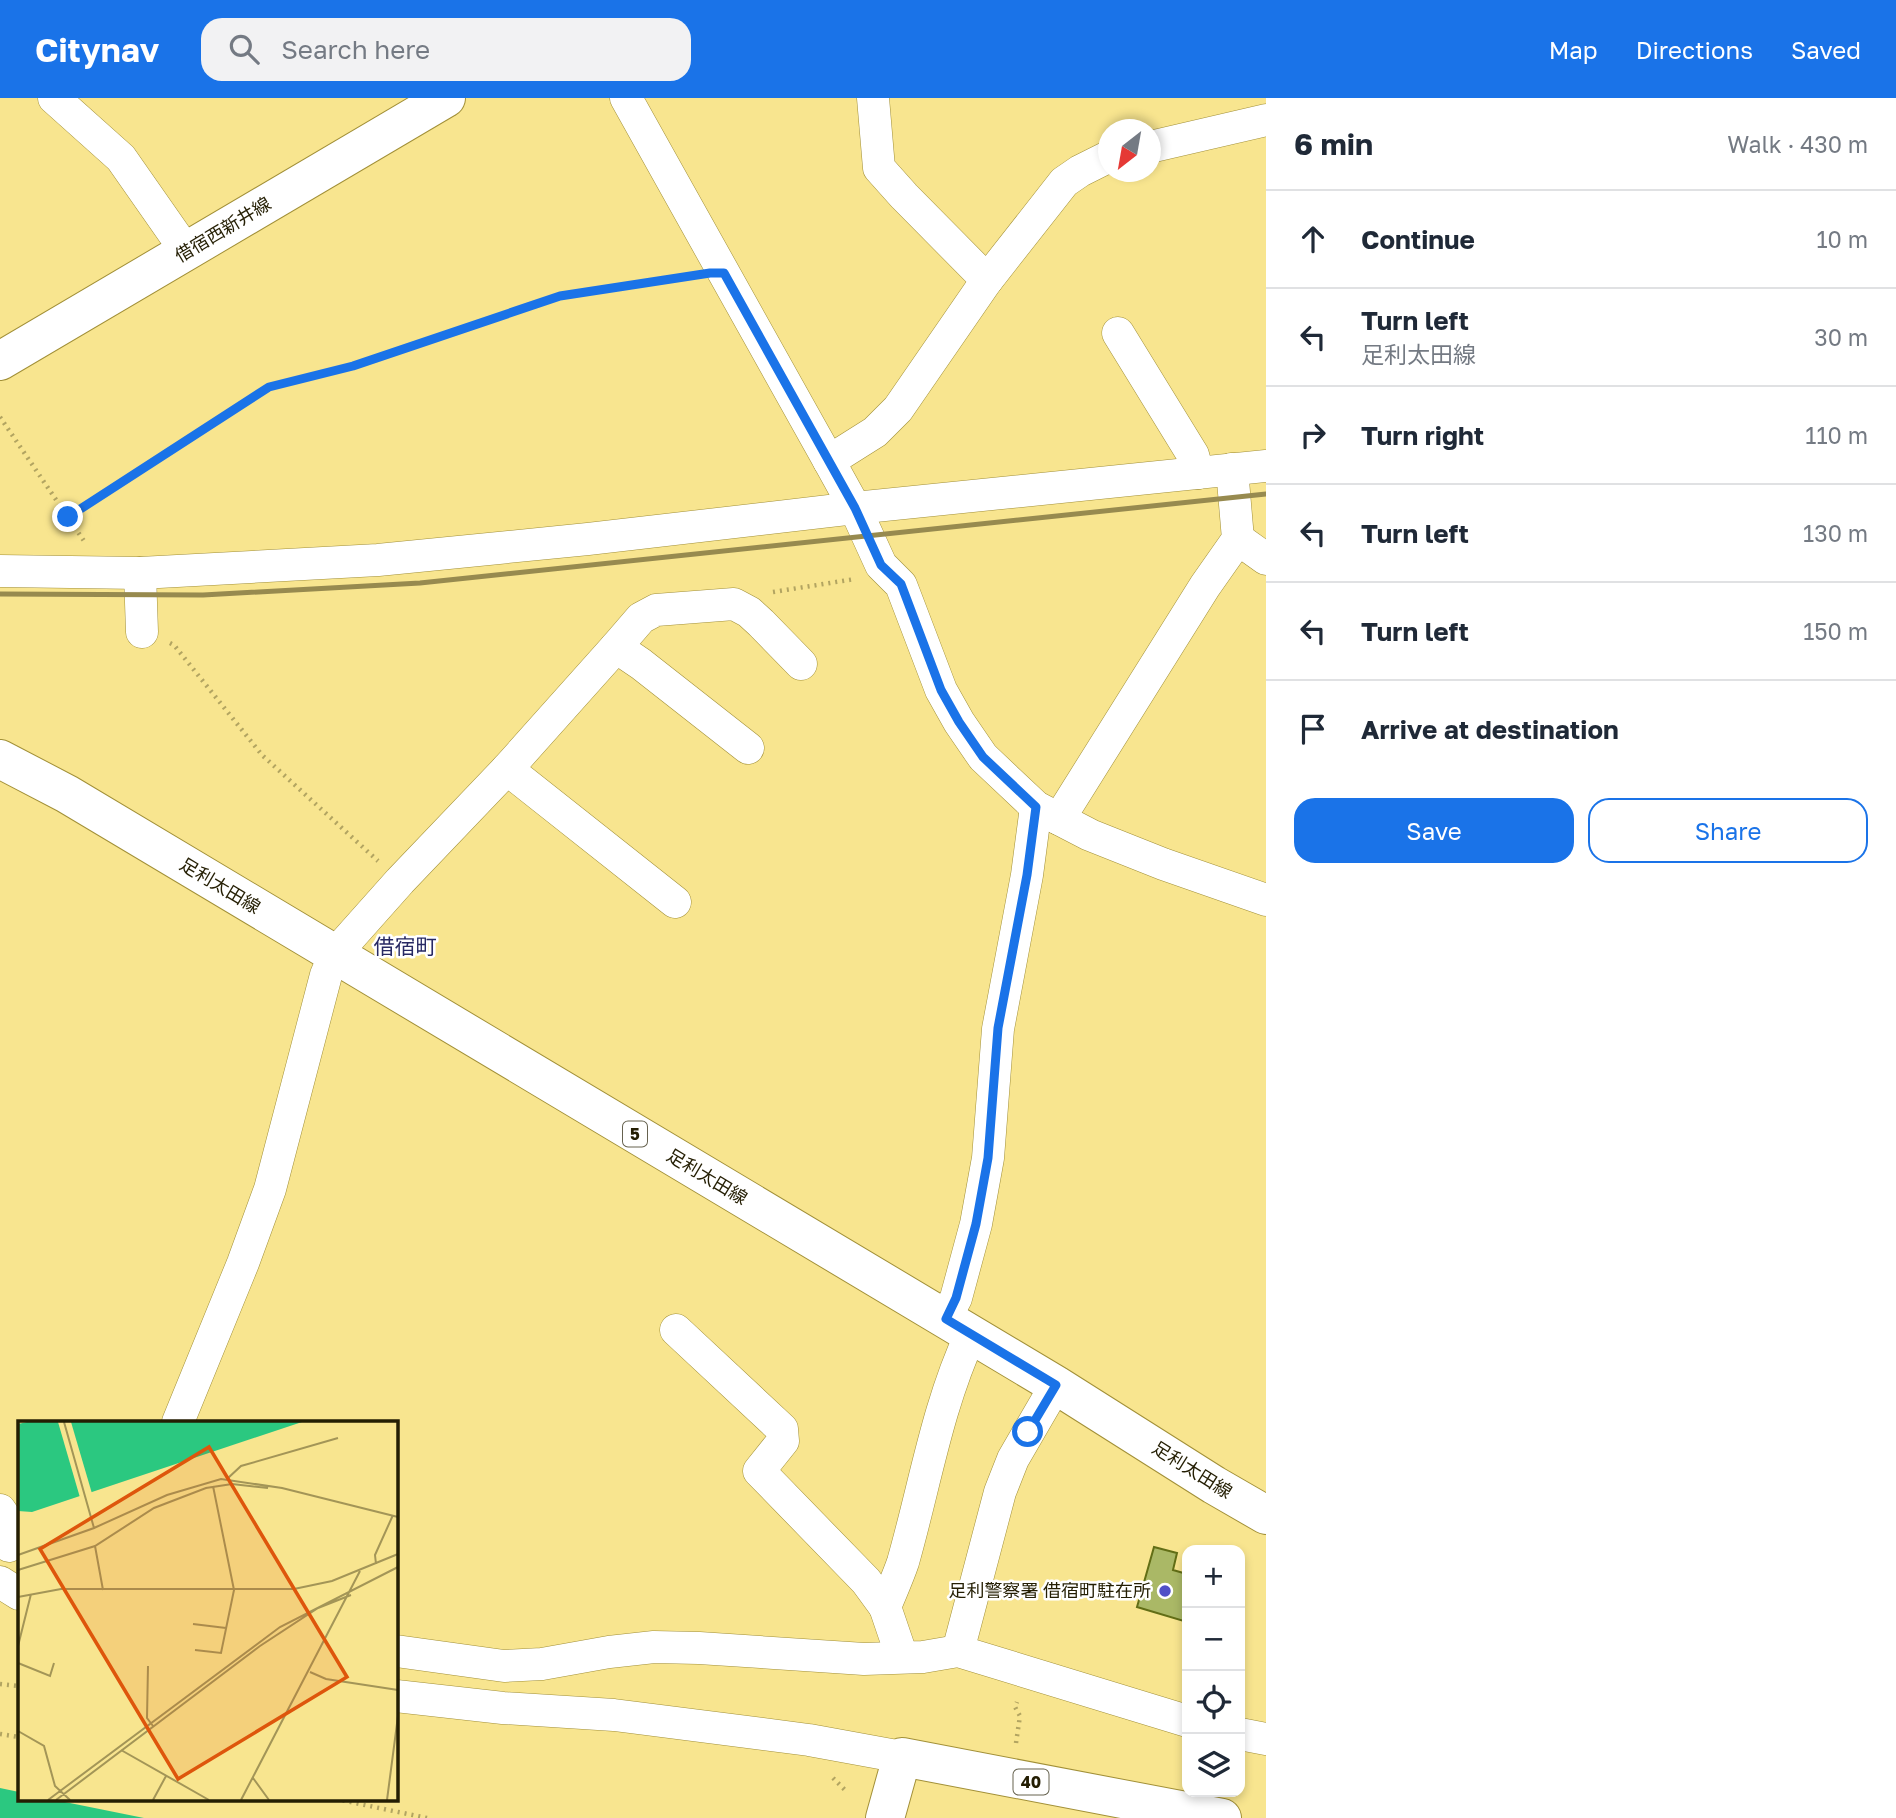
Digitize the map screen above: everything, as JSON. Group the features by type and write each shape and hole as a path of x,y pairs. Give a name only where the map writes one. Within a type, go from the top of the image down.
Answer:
{"main road":[{"name":"借宿西新井線","path":"0,361 446,98"},
{"name":"足利太田線","path":"0,759 67,794 335,954 1056,1385 1266,1515"},
{"path":"885,1818 902,1757"},
{"name":"40","path":"902,1757 1222,1818"}],"street":[{"path":"54,98 121,158 186,251"},
{"path":"626,98 855,508 881,565 901,584 941,690 983,757 1048,813 1090,835 1266,900"},
{"path":"873,98 879,168 987,280"},
{"path":"1161,144 1266,120"},
{"path":"829,461 875,432 898,409 987,280 1064,182 1098,162"},
{"path":"1118,333 1193,455 1198,473"},
{"path":"0,571 140,573 378,561 1266,466"},
{"path":"885,1607 902,1565 934,1435 957,1363 956,1298 984,1184 998,1028 1027,875 1048,813 1238,538 1232,469"},
{"path":"1238,538 1266,559"},
{"path":"140,573 142,632"},
{"path":"178,1421 243,1263 270,1189 326,975 335,954 400,881 507,769 641,618 656,610 734,604 749,612 801,664"},
{"path":"616,647 748,748"},
{"path":"507,769 675,902"},
{"path":"676,1330 782,1429 783,1441 759,1471 866,1581 885,1607 902,1657"},
{"path":"958,1651 1000,1492 1013,1460 1056,1385"},
{"path":"0,1510 6,1519 9,1547"},
{"path":"397,1651 504,1666 542,1664 654,1647 864,1659 940,1655 958,1651 1182,1719"},
{"path":"397,1696 502,1708 614,1715 809,1740 902,1757"},
{"path":"1245,1735 1266,1739"}],"path":[{"path":"0,417 68,517 269,387 353,366 560,296 724,273"},
{"path":"734,604 741,597 867,577 881,565"},
{"path":"142,632 174,645 262,755 400,881"},
{"path":"0,1684 18,1686"},
{"path":"1014,1751 1020,1716 1015,1707 1019,1694"},
{"path":"0,1734 18,1737"},
{"path":"340,1800 427,1818"}],"shaded area":[{"path":"0,1788 18,1792 18,1800 55,1800 144,1818 0,1818"}],"building":[{"name":"足利警察署 借宿町駐在所","path":"1154,1547 1177,1553 1173,1570 1182,1573 1182,1620 1137,1607"}],"railway":[{"path":"0,594 203,595 420,583 1266,494"}],"place":[{"name":"足利警察署 借宿町駐在所","path":"1165,1591"}],"district":[{"name":"借宿町","path":"405,947"}],"route":[{"path":"68,517 269,387 353,366 560,296 724,273 855,508 881,565 901,584 941,690 959,722 983,757 1036,807 1027,875 998,1028 988,1158 976,1224 956,1298 946,1319 1056,1385 1028,1432"}]}
